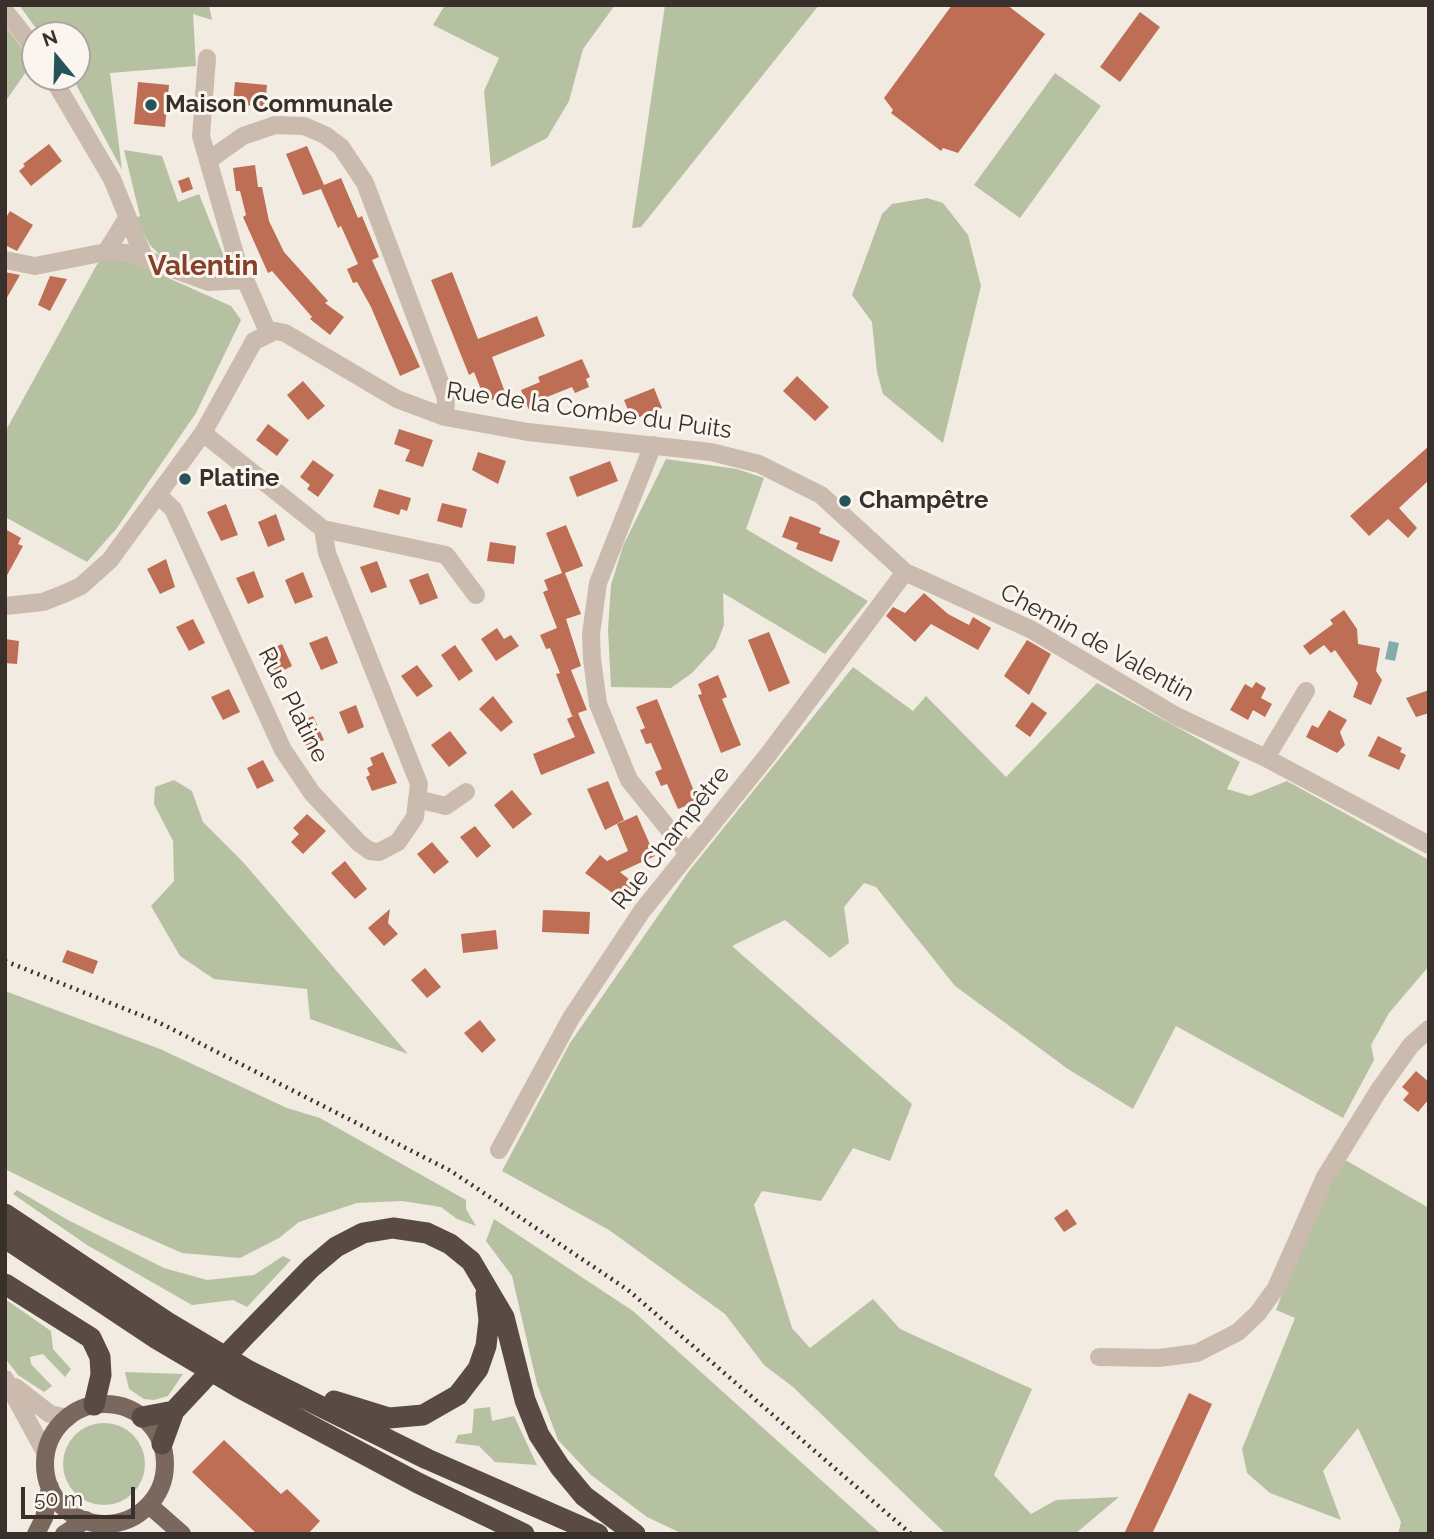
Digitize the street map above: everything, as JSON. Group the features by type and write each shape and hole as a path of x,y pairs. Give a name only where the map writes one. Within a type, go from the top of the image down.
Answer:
{"highway":[{"path":"5,1214 167,1322 249,1371 427,1459 598,1534"},
{"path":"162,1444 174,1411 311,1268 336,1247 363,1233 393,1228 427,1233 450,1244 471,1261 485,1282 504,1317 525,1400 539,1435 559,1468 584,1496 635,1534"},
{"path":"5,1238 157,1339 240,1388 418,1483 524,1534"},
{"path":"249,1371 389,1418 423,1415 458,1395 478,1369 486,1346 489,1320 485,1282"},
{"path":"5,1284 91,1338 100,1357 101,1375 94,1405"},
{"path":"142,1417 174,1411"}],"main road":[{"path":"36,1534 44,1518 50,1487 47,1454 54,1434 68,1418 94,1405 120,1406 142,1417 162,1444 164,1476 149,1505 127,1520 100,1523 86,1520 65,1507 50,1487"},
{"path":"149,1505 182,1534"},
{"path":"64,1534 86,1520"}],"street":[{"path":"5,11 21,31"},
{"path":"5,606 43,602 81,586 110,561 202,433 254,341 268,332 244,280 201,136 206,58"},
{"path":"60,91 112,180 126,220 144,257"},
{"path":"209,160 243,136 275,125 304,126 326,135 341,147 365,183 446,398 445,417"},
{"path":"106,252 126,220"},
{"path":"5,260 35,266 106,252 144,257 209,282 244,280"},
{"name":"Rue de la Combe du Puits","path":"268,332 285,332 397,399 445,417 528,432 653,445 746,460 814,491 905,572"},
{"path":"202,433 323,528 446,555 477,595"},
{"path":"653,445 598,583 591,634 592,659 598,705 629,780 688,853"},
{"name":"Rue Platine","path":"159,496 173,509 283,750 312,793 359,843 370,851 379,852 398,842 415,817 419,784 327,553 323,528"},
{"name":"Chemin de Valentin","path":"905,572 1032,630 1176,716 1265,758 1429,845"},
{"name":"Rue Champêtre","path":"499,1150 570,1018 642,911 766,756 905,572"},
{"path":"1265,758 1306,691"},
{"path":"417,799 446,806 466,792"},
{"path":"1099,1357 1159,1358 1197,1353 1238,1332 1258,1313 1276,1287 1325,1177 1379,1090 1411,1045 1429,1030"},
{"path":"5,1378 34,1405 50,1414 68,1418"},
{"path":"5,1378 47,1454"}],"green space":[{"path":"19,5 209,5 212,20 193,14 196,66 110,73 122,170 80,91 91,91 91,21 31,21"},
{"path":"445,5 615,5 583,49 569,101 547,138 491,167 484,91 499,58 433,25"},
{"path":"665,5 819,5 641,227 632,228"},
{"path":"5,26 21,47 21,79 5,102"},
{"path":"1055,73 1101,106 1020,218 974,185"},
{"path":"124,150 162,156 178,202 199,194 227,264 219,274 161,256 150,245 136,218 140,216"},
{"path":"927,198 943,203 968,235 981,286 943,443 883,394 877,372 872,322 852,295 882,214 892,204"},
{"path":"100,259 128,260 231,306 241,320 196,413 117,528 87,562 5,517 5,432"},
{"path":"666,459 737,469 764,478 746,529 868,601 825,654 723,593 724,625 715,648 692,673 671,688 611,687 608,630 611,585 623,546"},
{"path":"853,667 913,711 926,696 1006,777 1097,683 1240,762 1227,789 1250,796 1287,781 1429,860 1429,966 1389,1013 1371,1045 1374,1060 1343,1118 1176,1026 1133,1109 1068,1069 955,986 876,887 864,883 844,907 849,943 830,958 785,920 732,946 912,1104 890,1161 853,1148 821,1201 762,1191 754,1205 792,1328 810,1348 873,1299 900,1329 1032,1389 994,1475 1031,1514 1056,1500 1119,1497 1075,1534 946,1534 793,1387 764,1365 725,1314 609,1230 502,1171 570,1043 689,871"},
{"path":"174,780 192,791 203,822 243,862 408,1054 310,1019 307,989 214,979 180,956 151,906 174,881 173,841 154,804 155,787"},
{"path":"5,991 160,1049 287,1108 320,1118 466,1200 466,1209 476,1226 457,1219 441,1207 402,1201 357,1203 299,1222 279,1238 240,1258 182,1253 105,1219 5,1169"},
{"path":"1340,1157 1429,1208 1429,1534 1398,1534 1401,1522 1358,1428 1323,1471 1341,1520 1270,1493 1247,1473 1242,1449 1295,1318 1276,1310 1311,1218"},
{"path":"17,1190 68,1220 164,1268 207,1280 254,1275 283,1256 291,1260 247,1307 233,1300 192,1305 87,1245 13,1194"},
{"path":"494,1219 633,1311 881,1534 683,1534 647,1517 591,1475 558,1440 537,1384 512,1276 486,1241"},
{"path":"5,1299 51,1331 53,1349 71,1369 65,1377 43,1354 30,1357 31,1364 52,1386 44,1392 18,1375 5,1358"},
{"path":"125,1372 183,1374 168,1396 154,1400 144,1399 129,1389"},
{"path":"490,1407 492,1421 514,1416 537,1465 495,1462 479,1446 455,1443 458,1435 472,1433 474,1409"},
{"path":"104,1423 120,1427 133,1435 141,1448 145,1464 141,1480 133,1493 120,1501 104,1505 88,1501 75,1493 67,1480 63,1464 67,1448 75,1435 88,1427"}],"water":[{"path":"1389,641 1399,643 1395,661 1385,659"}],"building":[{"path":"952,5 1007,5 1045,34 958,153 943,148 941,151 891,113 893,110 884,98"},
{"path":"1140,12 1160,27 1120,82 1100,67"},
{"name":"Maison Communale","path":"138,82 169,85 165,127 134,124"},
{"path":"235,82 267,85 265,107 233,104"},
{"path":"49,144 62,161 31,186 19,171 25,166 23,164"},
{"path":"307,146 324,185 341,178 358,218 362,216 379,257 372,260 420,367 400,376 371,307 357,282 353,283 347,269 358,264 341,226 338,228 321,189 303,195 286,154"},
{"path":"255,165 258,187 262,187 269,221 284,252 328,301 325,303 344,317 330,335 310,319 312,317 272,271 268,273 243,217 246,215 240,191 236,191 233,168"},
{"path":"189,177 193,189 182,193 178,181"},
{"path":"10,211 33,225 17,251 5,245 5,219"},
{"path":"5,272 20,275 5,301"},
{"path":"452,272 478,339 537,316 545,336 492,357 506,395 486,402 474,372 469,375 431,280"},
{"path":"50,276 67,279 50,311 38,305"},
{"path":"582,359 590,377 586,379 589,387 575,393 572,387 547,397 549,402 529,410 521,390 540,382 538,377"},
{"path":"797,376 829,407 815,421 783,391"},
{"path":"303,381 325,406 308,420 287,395"},
{"path":"654,388 662,408 632,420 624,400"},
{"path":"268,424 289,440 277,456 256,440"},
{"path":"399,429 433,440 423,467 405,461 410,450 394,444"},
{"path":"1429,446 1429,480 1399,508 1417,528 1408,538 1388,519 1369,536 1350,516"},
{"path":"478,452 506,461 498,484 472,470"},
{"path":"313,460 334,475 318,497 307,489 310,485 300,477"},
{"path":"610,461 618,481 577,497 569,477"},
{"path":"379,489 411,498 407,511 401,509 399,515 373,507"},
{"path":"442,503 467,509 462,528 437,521"},
{"path":"226,504 238,535 221,541 207,512"},
{"path":"276,514 285,540 268,547 258,522"},
{"path":"790,516 821,528 819,533 840,541 832,562 796,549 798,543 782,537"},
{"path":"566,525 583,566 565,573 581,614 566,619 581,666 571,670 587,710 578,713 595,753 541,775 533,754 575,737 567,719 575,715 572,716 556,674 560,673 550,648 546,649 540,635 557,628 543,592 548,590 544,580 562,573 546,533"},
{"path":"5,529 21,538 18,544 23,546 5,579"},
{"path":"490,542 516,546 514,564 487,561"},
{"path":"166,559 175,587 160,594 147,569"},
{"path":"377,561 387,587 371,593 360,567"},
{"path":"254,571 264,597 248,604 236,578"},
{"path":"303,572 313,597 295,604 285,580"},
{"path":"428,573 438,598 420,605 409,580"},
{"path":"924,593 948,614 969,625 973,617 991,628 978,650 931,624 915,642 886,616 893,607 905,613"},
{"path":"1344,610 1357,629 1358,644 1380,648 1376,671 1382,680 1371,705 1353,697 1358,683 1335,650 1331,653 1324,645 1310,655 1303,646 1333,624 1330,620"},
{"path":"193,619 205,643 189,651 176,627"},
{"path":"497,628 504,639 511,635 519,646 496,661 481,639"},
{"path":"769,632 790,683 769,692 748,640"},
{"path":"327,636 338,663 321,670 309,643"},
{"path":"5,639 19,641 17,664 5,663"},
{"path":"1027,640 1051,654 1029,695 1004,676"},
{"path":"282,644 292,666 276,674 271,663 266,665 261,653"},
{"path":"455,645 473,671 459,681 441,655"},
{"path":"417,665 433,686 417,697 401,676"},
{"path":"718,675 727,697 722,699 741,745 721,753 698,695 702,694 698,684"},
{"path":"1256,682 1266,688 1261,698 1272,704 1265,717 1253,710 1248,720 1230,710 1245,684 1252,688"},
{"path":"229,689 240,712 223,720 211,697"},
{"path":"1429,690 1429,713 1416,717 1406,698"},
{"path":"493,696 513,722 501,732 479,709"},
{"path":"657,699 698,801 678,809 667,784 661,786 655,772 662,769 651,743 646,744 640,730 645,728 636,707"},
{"path":"1032,702 1047,713 1030,737 1015,726"},
{"path":"356,705 364,727 348,734 339,712"},
{"path":"1329,710 1347,720 1340,732 1345,745 1337,753 1306,737 1312,725 1318,728"},
{"path":"313,716 324,740 307,747 296,723"},
{"path":"450,731 467,753 449,767 431,745"},
{"path":"1378,736 1402,748 1400,752 1406,755 1399,770 1368,756"},
{"path":"383,752 397,783 372,791 366,777 370,775 367,768 373,765 370,758"},
{"path":"263,760 274,781 257,789 247,768"},
{"path":"608,781 624,820 605,830 587,789"},
{"path":"512,790 532,814 513,829 494,805"},
{"path":"307,814 326,831 303,854 291,842 299,834 293,828"},
{"path":"637,815 655,856 620,872 635,884 622,900 585,873 600,855 607,861 628,851 617,824"},
{"path":"475,826 491,846 477,858 460,837"},
{"path":"432,842 449,862 434,874 417,854"},
{"path":"345,861 367,889 355,899 331,873"},
{"path":"390,909 388,923 398,934 384,946 368,928"},
{"path":"543,910 590,912 589,934 542,932"},
{"path":"496,930 498,949 463,953 461,934"},
{"path":"67,950 98,961 93,974 62,962"},
{"path":"425,968 441,987 427,998 411,980"},
{"path":"480,1020 496,1040 482,1053 464,1033"},
{"path":"1416,1071 1429,1082 1429,1099 1418,1112 1403,1100 1409,1093 1402,1087"},
{"path":"1067,1209 1077,1224 1064,1232 1054,1218"},
{"path":"1189,1393 1212,1404 1172,1492 1152,1534 1124,1534"},
{"path":"224,1440 281,1494 287,1489 320,1521 308,1534 257,1534 192,1472"}],"railway":[{"path":"5,961 158,1022 451,1171 628,1290 911,1534"}],"place":[{"name":"Maison Communale","path":"151,105"},
{"name":"Platine","path":"185,479"},
{"name":"Champêtre","path":"845,501"}],"district":[{"name":"Valentin","path":"203,267"}]}
